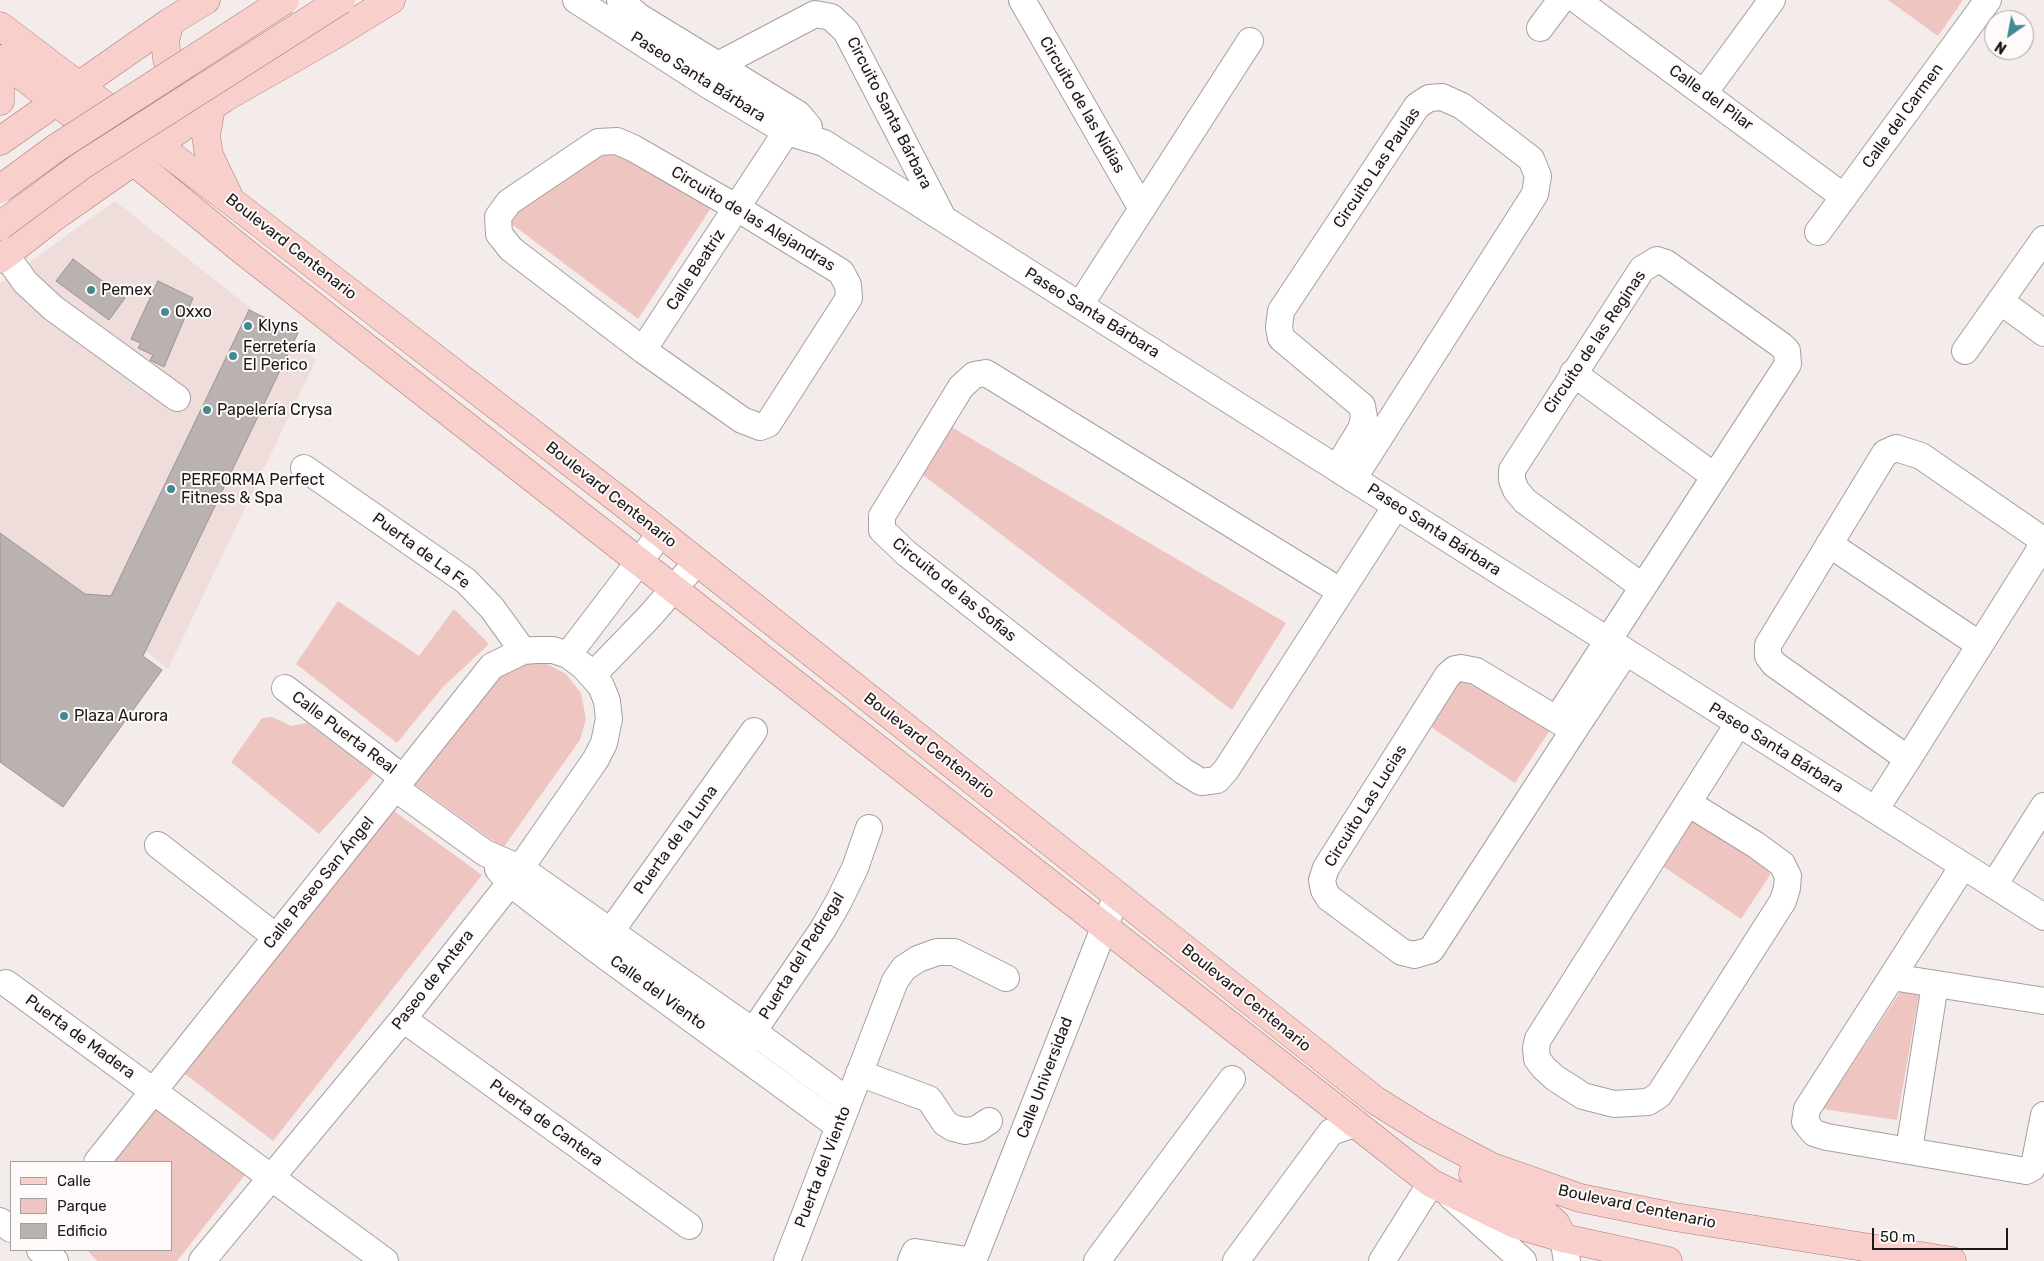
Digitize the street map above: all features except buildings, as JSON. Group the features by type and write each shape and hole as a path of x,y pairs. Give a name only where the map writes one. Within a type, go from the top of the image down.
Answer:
{"main road":[{"path":"0,141 170,22 206,0"},
{"path":"0,189 56,148 285,0"},
{"path":"0,226 81,166 341,0"},
{"path":"3,257 54,217 156,144 218,103 391,0"},
{"path":"170,22 165,40 167,59 175,76 188,89 218,103"},
{"name":"Boulevard Centenario","path":"5,30 231,201 661,533 1375,1100 1426,1132 1492,1167 1580,1198 1694,1220 1952,1261"},
{"name":"Boulevard Centenario","path":"0,59 1104,926 1339,1121 1439,1187 1565,1250 1668,1261"},
{"path":"0,64 0,101"},
{"path":"218,103 206,136 209,155 231,201"},
{"path":"0,149 10,151 30,160 44,176 53,196 54,217"},
{"path":"1426,1132 1438,1147 1458,1163 1491,1185 1545,1214 1556,1224 1565,1250"}],"street":[{"name":"Paseo Santa Bárbara","path":"576,0 708,85 792,123"},
{"name":"Paseo Santa Bárbara","path":"620,0 638,16 718,65 792,123 2044,917"},
{"name":"Circuito de las Nidias","path":"1022,0 1142,209"},
{"path":"1540,28 1561,0"},
{"name":"Calle del Pilar","path":"1577,0 1844,197"},
{"path":"1704,93 1772,0"},
{"name":"Calle del Carmen","path":"1818,232 1988,0"},
{"name":"Circuito Santa Bárbara","path":"718,65 815,14 831,17 846,31 944,219"},
{"path":"1080,305 1250,41"},
{"name":"Circuito Las Paulas","path":"1442,96 1462,106 1531,159 1538,176 1535,194 1345,473 1364,418 1362,406 1281,338 1279,327 1281,311 1417,106 1429,98 1442,96"},
{"name":"Calle Beatriz","path":"643,350 792,123"},
{"name":"Circuito de las Alejandras","path":"616,141 633,148 737,208 841,272 848,284 849,298 768,424 760,427 742,420 643,350 511,249 499,234 498,218 509,202 598,142 616,141"},
{"path":"1965,351 2044,239"},
{"path":"3,257 25,282 53,308 177,398"},
{"name":"Circuito de las Reginas","path":"1616,647 1643,587 1788,364 1787,351 1781,345 1666,263 1657,260 1642,269 1512,470 1512,480 1516,490 1525,501 1643,587"},
{"path":"2000,302 2044,333"},
{"name":"Circuito de las Sofias","path":"1340,591 986,373 974,375 960,387 882,516 882,530 906,553 1183,771 1201,782 1217,780 1226,770 1396,506"},
{"path":"1573,373 1714,476"},
{"path":"1875,810 1908,759 2036,556 2042,544 2037,536 1921,456 1896,448 1885,453 1829,544 1768,645 1768,656 1774,664 1908,759"},
{"name":"Puerta de La Fe","path":"304,468 466,581 492,608 523,651"},
{"path":"568,655 661,533"},
{"path":"1829,544 1980,645"},
{"path":"593,675 697,562"},
{"name":"Circuito Las Lucias","path":"1566,725 1476,671 1462,668 1455,669 1448,675 1326,868 1322,880 1324,890 1329,898 1402,952 1414,955 1431,950 1566,725 1616,647"},
{"name":"Calle Paseo San Ángel","path":"97,1161 492,666 523,651 553,650 568,655 593,675"},
{"name":"Paseo de Antera","path":"202,1261 403,1019 515,875 604,743 609,719 607,702 601,686 593,675"},
{"name":"Calle Puerta Real","path":"285,688 399,783"},
{"path":"1688,803 1756,845 1782,864 1788,876 1788,888 1783,901 1659,1095 1648,1102 1614,1104 1583,1096 1554,1078 1544,1068 1537,1059 1536,1048 1538,1039 1738,724"},
{"name":"Puerta de la Luna","path":"604,940 754,731"},
{"name":"Calle del Viento","path":"399,783 485,853 746,1042 848,1101"},
{"path":"1994,885 2044,806"},
{"name":"Puerta del Pedregal","path":"746,1042 823,929 855,868 869,828"},
{"path":"158,845 276,937"},
{"path":"1963,866 1807,1109 1805,1122 1814,1133 1827,1137 2026,1171 2032,1168 2036,1161 2044,1114"},
{"name":"Calle Universidad","path":"973,1261 1117,895"},
{"name":"Puerta del Viento","path":"788,1261 894,981 904,968 918,959 938,952 954,952 1006,978"},
{"path":"1892,977 2044,1001"},
{"name":"Puerta de Madera","path":"6,983 385,1261"},
{"path":"1909,1150 1935,984"},
{"name":"Puerta de Cantera","path":"403,1019 689,1226"},
{"name":"Calle del Viento","path":"746,1042 838,1126"},
{"path":"859,1073 929,1099 945,1123 953,1128 965,1131 977,1128 989,1121"},
{"path":"1097,1261 1232,1079"},
{"path":"1236,1261 1339,1121"},
{"path":"1382,1261 1439,1187 1523,1261"},
{"path":"41,1251 55,1261"},
{"path":"911,1261 915,1252 973,1261"}],"shaded area":[{"path":"115,201 316,360 168,669 0,535 0,283"}],"green space":[{"path":"1888,0 1963,0 1938,36"},
{"path":"617,150 711,208 638,319 509,222 516,206 597,154"},
{"path":"948,425 1286,623 1232,710 919,472"},
{"path":"338,601 419,656 454,609 489,644 443,687 397,743 296,664"},
{"path":"525,662 545,663 566,674 581,693 586,719 580,740 503,848 410,781 495,675"},
{"path":"1465,677 1554,724 1515,783 1428,725 1458,678"},
{"path":"272,717 291,726 307,723 374,774 319,834 231,762 262,718"},
{"path":"390,808 482,875 273,1141 181,1071"},
{"path":"1688,817 1768,868 1770,875 1741,919 1658,863"},
{"path":"1900,992 1919,994 1897,1120 1823,1109"},
{"path":"158,1103 248,1171 177,1261 97,1261 88,1251 172,1251 172,1161 108,1161"}],"place":[{"name":"Pemex","path":"91,290"},
{"name":"Oxxo","path":"165,312"},
{"name":"Klyns","path":"248,326"},
{"name":"Ferretería El Perico","path":"233,356"},
{"name":"Papelería Crysa","path":"207,410"},
{"name":"PERFORMA Perfect Fitness & Spa","path":"171,489"},
{"name":"Plaza Aurora","path":"64,716"}]}
